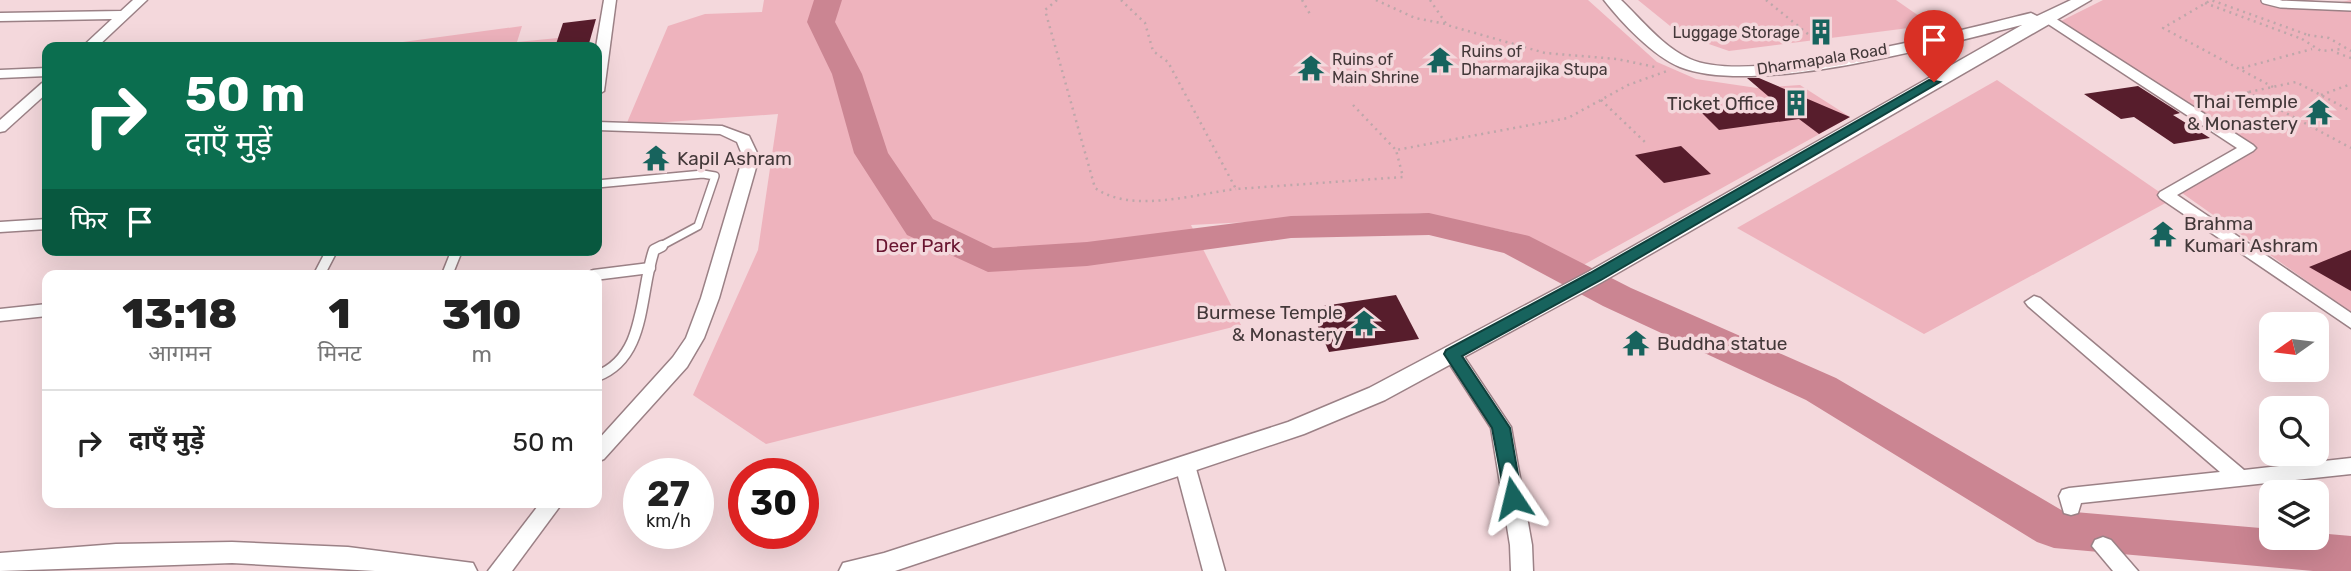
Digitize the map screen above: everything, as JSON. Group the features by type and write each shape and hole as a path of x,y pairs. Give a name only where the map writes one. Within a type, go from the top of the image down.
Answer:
{"street":[{"path":"94,42 141,0"},
{"path":"602,56 610,0"},
{"name":"Dharmapala Road","path":"1612,0 1672,54 1686,64 1703,69 1766,71 2050,16"},
{"path":"852,571 884,567 1296,428 1377,394 1569,291 2050,16 2083,0"},
{"path":"0,17 124,15"},
{"path":"2050,16 2248,148 2166,195 2351,322"},
{"path":"0,74 42,72"},
{"path":"0,128 42,90"},
{"path":"602,126 722,130 744,139 751,157 710,298 695,338 680,362 602,448"},
{"path":"0,226 42,224"},
{"path":"2034,302 2240,478"},
{"path":"0,315 42,311"},
{"path":"1452,354 1501,428 1521,545 1522,571"},
{"path":"1185,465 1214,571"},
{"path":"2071,507 2069,496 2351,466"},
{"path":"499,571 548,508"},
{"path":"2103,546 2127,571"},
{"path":"0,564 82,562 184,550 386,559 464,571"}],"lane":[{"path":"2265,0 2281,4 2351,7"},
{"path":"602,184 702,174 715,176 698,226 654,250 632,344 612,371 602,374"},
{"path":"602,274 650,268"}],"path":[{"path":"1056,0 1045,10 1094,188 1099,194 1119,201 1236,188 1403,177 1396,150 1353,105"},
{"path":"1121,0 1145,23 1153,51 1168,62 1236,188"},
{"path":"1302,0 1310,14"},
{"path":"1376,0 1415,18 1545,53 1617,59 1671,70 1628,85 1568,118 1396,150"},
{"path":"1430,0 1447,25"},
{"path":"1766,0 1839,59"},
{"path":"2200,0 2302,39 2314,48"},
{"path":"2273,87 2163,28 2211,0 2308,35 2329,38 2343,49 2351,51"},
{"path":"2302,39 2308,35"},
{"path":"2240,69 2314,48 2351,58"},
{"path":"2336,52 2343,49"},
{"path":"2351,111 2296,82 2247,92 2351,148"},
{"path":"2321,95 2351,84"},
{"path":"1601,100 1647,144"},
{"path":"2345,107 2351,105"}],"green space":[{"name":"Deer Park","path":"764,0 1588,0 1657,62 1696,79 1757,88 1800,85 1850,117 1578,268 1512,232 1420,213 1191,225 1241,325 766,444 693,395 758,250 778,114 626,125 668,26 705,14 762,12"},
{"path":"1638,0 1896,0 1932,25 1729,51 1680,34"},
{"path":"2103,0 2312,0 2328,5 2351,0 2351,312 2182,193 2253,148 2055,24"},
{"path":"522,26 517,42 403,42"},
{"path":"558,38 557,42 517,42"},
{"path":"1997,80 2171,200 1924,334 1737,228"}],"building":[{"path":"596,19 589,42 557,42 563,23"},
{"path":"1747,78 1759,78 1850,117 1819,134 1799,119 1719,130 1701,112 1775,102"},
{"path":"2138,86 2180,113 2173,115 2210,138 2174,144 2134,117 2121,119 2084,94"},
{"path":"1681,146 1711,174 1664,183 1635,155"},
{"path":"2351,250 2351,291 2309,267"},
{"name":"Burmese Temple & Monastery","path":"1396,295 1419,339 1329,352 1310,308"}],"waterway":[{"path":"828,0 821,22 847,74 871,153 920,227 988,260 1087,254 1291,227 1429,224 1516,244 1617,297 1821,389 2054,529 2351,555"}],"place":[{"name":"Luggage Storage","path":"1821,32"},
{"name":"Ruins of Dharmarajika Stupa","path":"1440,60"},
{"name":"Ruins of Main Shrine","path":"1311,68"},
{"name":"Ticket Office","path":"1796,103"},
{"name":"Thai Temple & Monastery","path":"2319,112"},
{"name":"Kapil Ashram","path":"656,158"},
{"name":"Brahma Kumari Ashram","path":"2163,234"},
{"name":"Burmese Temple & Monastery","path":"1364,323"},
{"name":"Buddha statue","path":"1636,343"}],"route":[{"path":"1513,498 1501,428 1452,354 1595,276 1934,82"}]}
